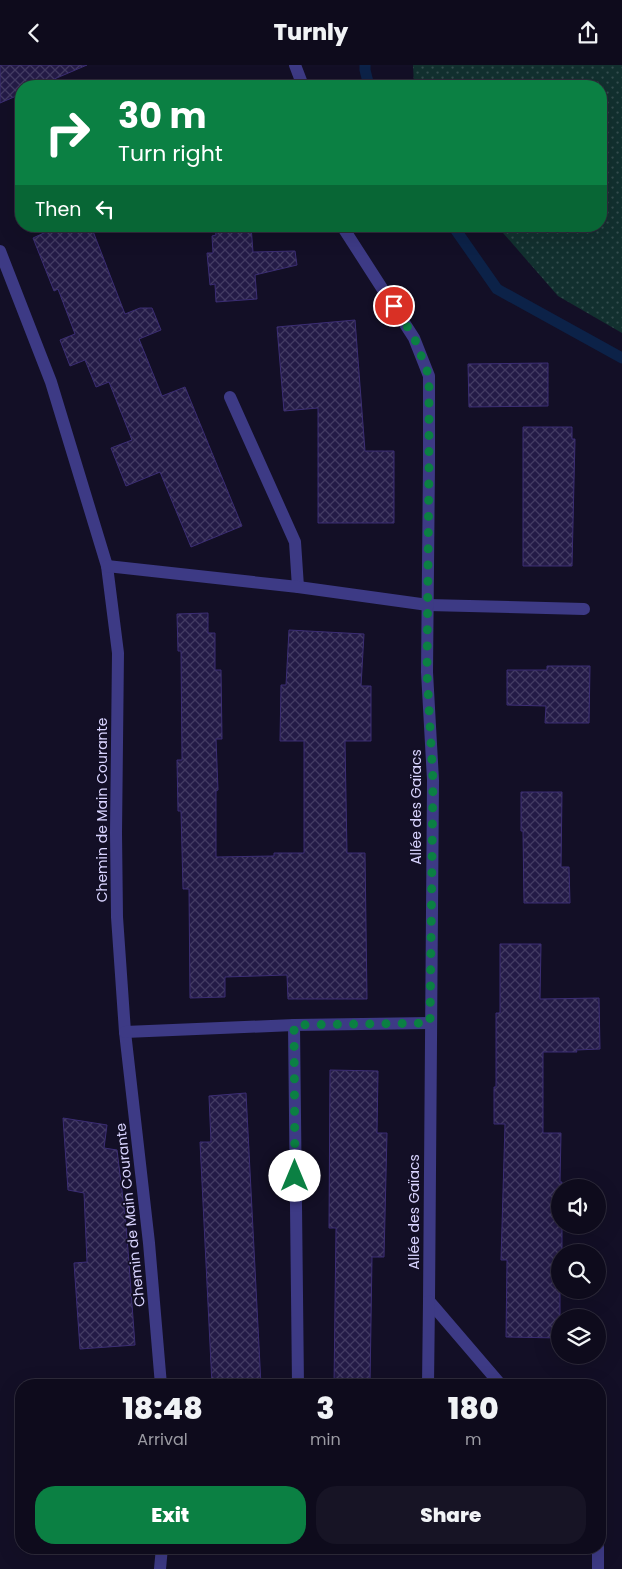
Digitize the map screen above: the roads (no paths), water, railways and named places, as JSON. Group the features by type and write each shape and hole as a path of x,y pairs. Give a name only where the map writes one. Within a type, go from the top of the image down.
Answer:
{"street":[{"path":"295,65 301,80"},
{"name":"Allée des Gaïacs","path":"346,232 414,337 429,376 427,672 433,780 428,1379"},
{"name":"Chemin de Main Courante","path":"0,251 51,382 107,566 118,653 117,917 125,1032 149,1243 160,1379"},
{"path":"230,397 295,541 298,587"},
{"path":"107,566 298,587 428,605 584,609"},
{"path":"125,1032 294,1025 430,1023"},
{"path":"294,1025 298,1379"},
{"path":"428,1301 496,1379"},
{"path":"160,1569 161,1554"},
{"path":"598,1554 598,1569"}],"waterway":[{"path":"365,65 368,80"},
{"path":"457,232 497,289 622,358"}]}
